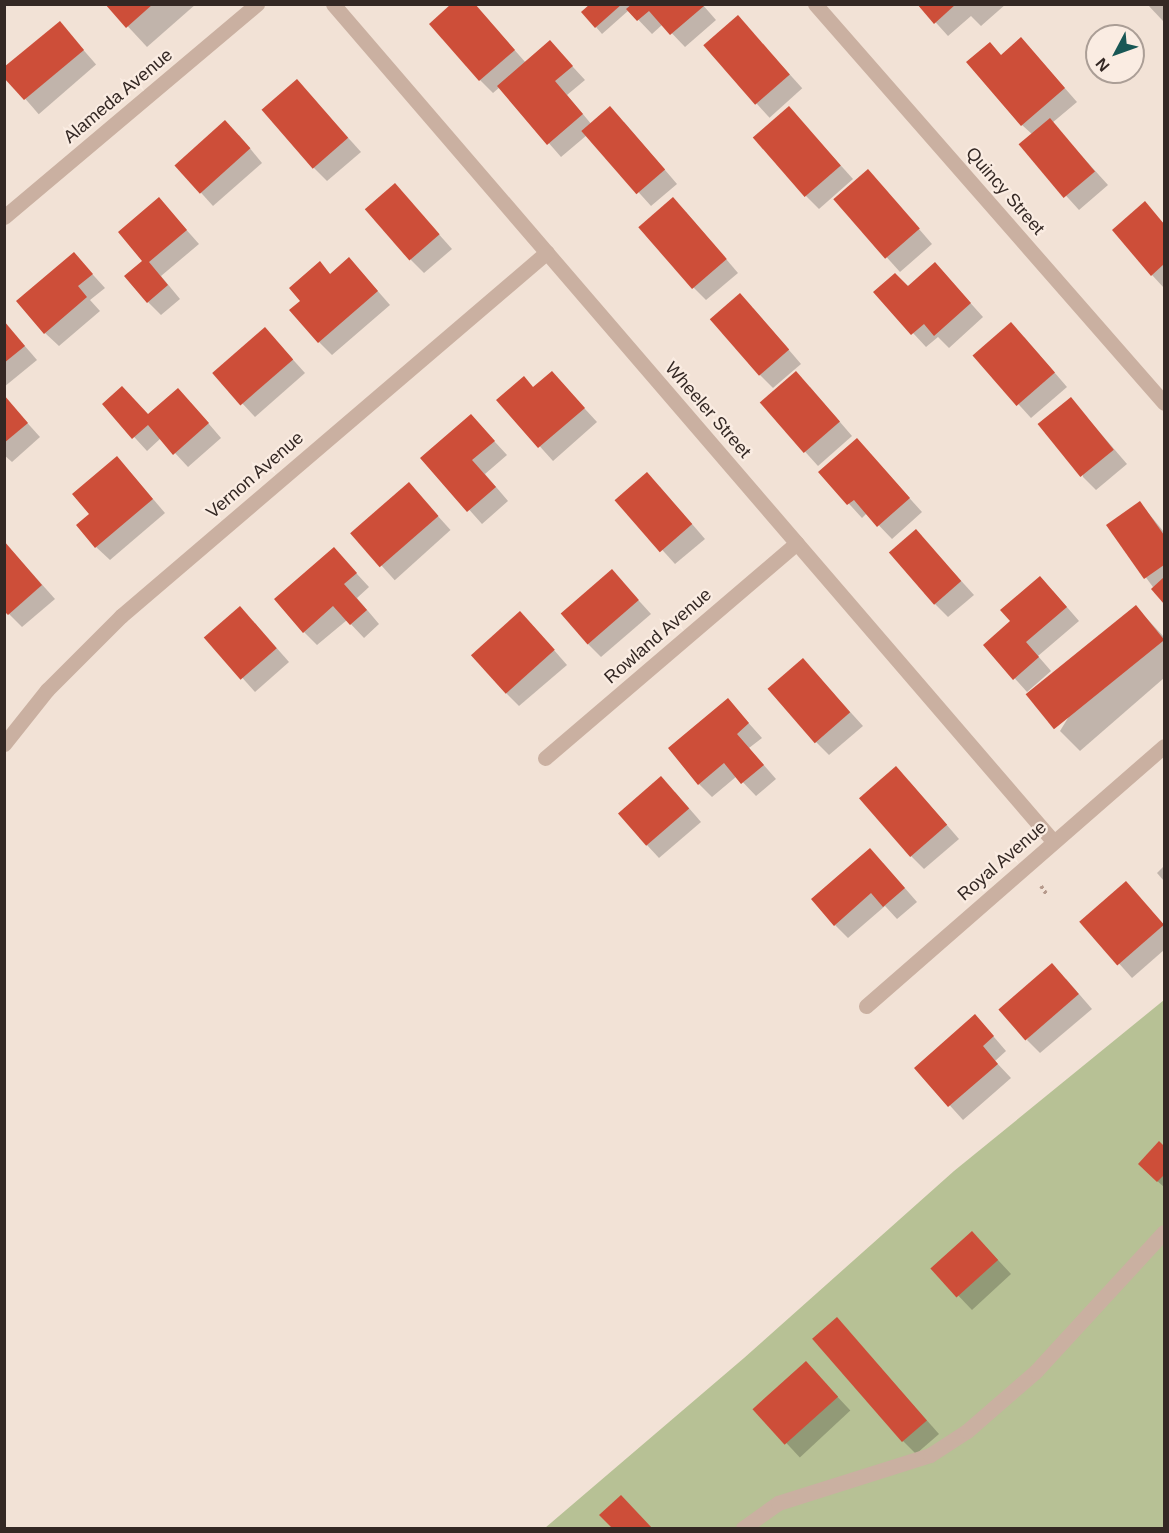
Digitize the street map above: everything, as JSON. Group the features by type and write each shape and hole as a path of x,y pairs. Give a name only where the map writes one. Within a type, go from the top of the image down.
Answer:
{"street":[{"name":"Alameda Avenue","path":"4,218 257,4"},
{"name":"Wheeler Street","path":"333,4 1053,841"},
{"name":"Quincy Street","path":"815,4 1164,403"},
{"name":"Vernon Avenue","path":"4,744 47,690 122,616 547,252"},
{"name":"Rowland Avenue","path":"545,758 797,543"},
{"name":"Royal Avenue","path":"866,1006 1164,746"},
{"path":"743,1528 778,1503 930,1455 967,1431 1036,1371 1164,1232"}],"path":[{"path":"1040,885 1047,895"}],"green space":[{"path":"1164,1000 1164,1528 545,1528 744,1358 954,1171"}],"building":[{"path":"105,4 153,4 126,28"},
{"path":"451,4 475,4 515,50 479,81 429,24"},
{"path":"590,4 622,4 595,28 581,12"},
{"path":"632,4 702,4 704,6 670,35 649,11 637,21 626,9"},
{"path":"917,4 956,4 934,24"},
{"path":"738,15 790,75 755,105 703,45"},
{"path":"60,21 84,50 24,100 4,78 4,67"},
{"path":"1021,37 1065,88 1021,126 966,62 990,42 1001,55"},
{"path":"550,40 573,66 555,81 583,114 547,145 497,86"},
{"path":"297,79 348,138 313,169 262,110"},
{"path":"610,106 665,169 636,194 581,131"},
{"path":"789,106 841,166 805,197 753,137"},
{"path":"1050,118 1095,172 1064,198 1019,144"},
{"path":"225,120 250,148 200,194 174,166"},
{"path":"868,169 920,229 885,259 833,199"},
{"path":"395,183 440,234 409,261 365,209"},
{"path":"159,197 187,230 149,262 168,285 147,303 124,276 142,261 118,232"},
{"path":"673,197 727,259 692,289 638,227"},
{"path":"1145,201 1164,224 1164,264 1151,276 1112,230"},
{"path":"74,252 93,274 78,286 87,297 44,334 16,301"},
{"path":"349,257 378,291 318,343 289,310 300,301 289,288 320,261 330,274"},
{"path":"935,262 971,303 934,336 924,324 911,335 873,292 895,273 908,286"},
{"path":"740,293 789,350 759,376 710,319"},
{"path":"4,321 25,346 4,363"},
{"path":"1011,322 1055,373 1016,406 973,355"},
{"path":"265,327 293,359 240,405 212,373"},
{"path":"552,371 585,408 538,448 496,400 524,376 533,387"},
{"path":"796,371 840,422 804,453 760,402"},
{"path":"122,386 148,414 178,388 209,423 173,455 148,425 132,439 102,404"},
{"path":"4,395 28,423 4,443"},
{"path":"1071,397 1114,450 1080,477 1038,424"},
{"path":"471,414 495,441 472,460 496,487 467,512 420,458"},
{"path":"857,438 910,498 877,527 854,500 847,505 818,472"},
{"path":"117,456 153,499 95,548 76,525 89,514 72,494"},
{"path":"647,472 692,524 660,552 615,500"},
{"path":"409,482 439,516 380,567 350,533"},
{"path":"1140,501 1164,535 1164,565 1144,579 1106,525"},
{"path":"916,529 961,581 934,605 889,553"},
{"path":"4,541 42,585 8,615 4,611"},
{"path":"334,547 357,573 344,584 367,610 350,625 333,606 303,633 274,599"},
{"path":"612,569 639,600 588,645 561,614"},
{"path":"1040,576 1067,607 1026,642 1039,657 1013,680 983,645 1010,621 1000,610"},
{"path":"1164,577 1164,604 1151,589"},
{"path":"1136,605 1164,640 1054,729 1026,694"},
{"path":"240,606 277,648 241,680 204,637"},
{"path":"520,611 555,650 506,694 471,655"},
{"path":"803,658 850,712 815,743 768,689"},
{"path":"728,698 749,723 737,734 764,765 741,784 724,763 698,785 668,748"},
{"path":"896,766 947,825 910,857 859,798"},
{"path":"661,776 689,808 646,846 618,813"},
{"path":"870,848 905,888 883,907 871,893 834,926 811,899"},
{"path":"1126,881 1164,925 1117,965 1079,922"},
{"path":"1052,963 1079,994 1025,1041 998,1010"},
{"path":"975,1014 994,1036 983,1046 998,1064 948,1107 914,1068"},
{"path":"1159,1141 1164,1146 1164,1175 1157,1182 1138,1164"},
{"path":"972,1231 998,1260 956,1297 930,1268"},
{"path":"837,1317 927,1420 902,1442 812,1339"},
{"path":"806,1361 838,1397 785,1445 752,1409"},
{"path":"621,1495 652,1528 612,1528 599,1515"}]}
